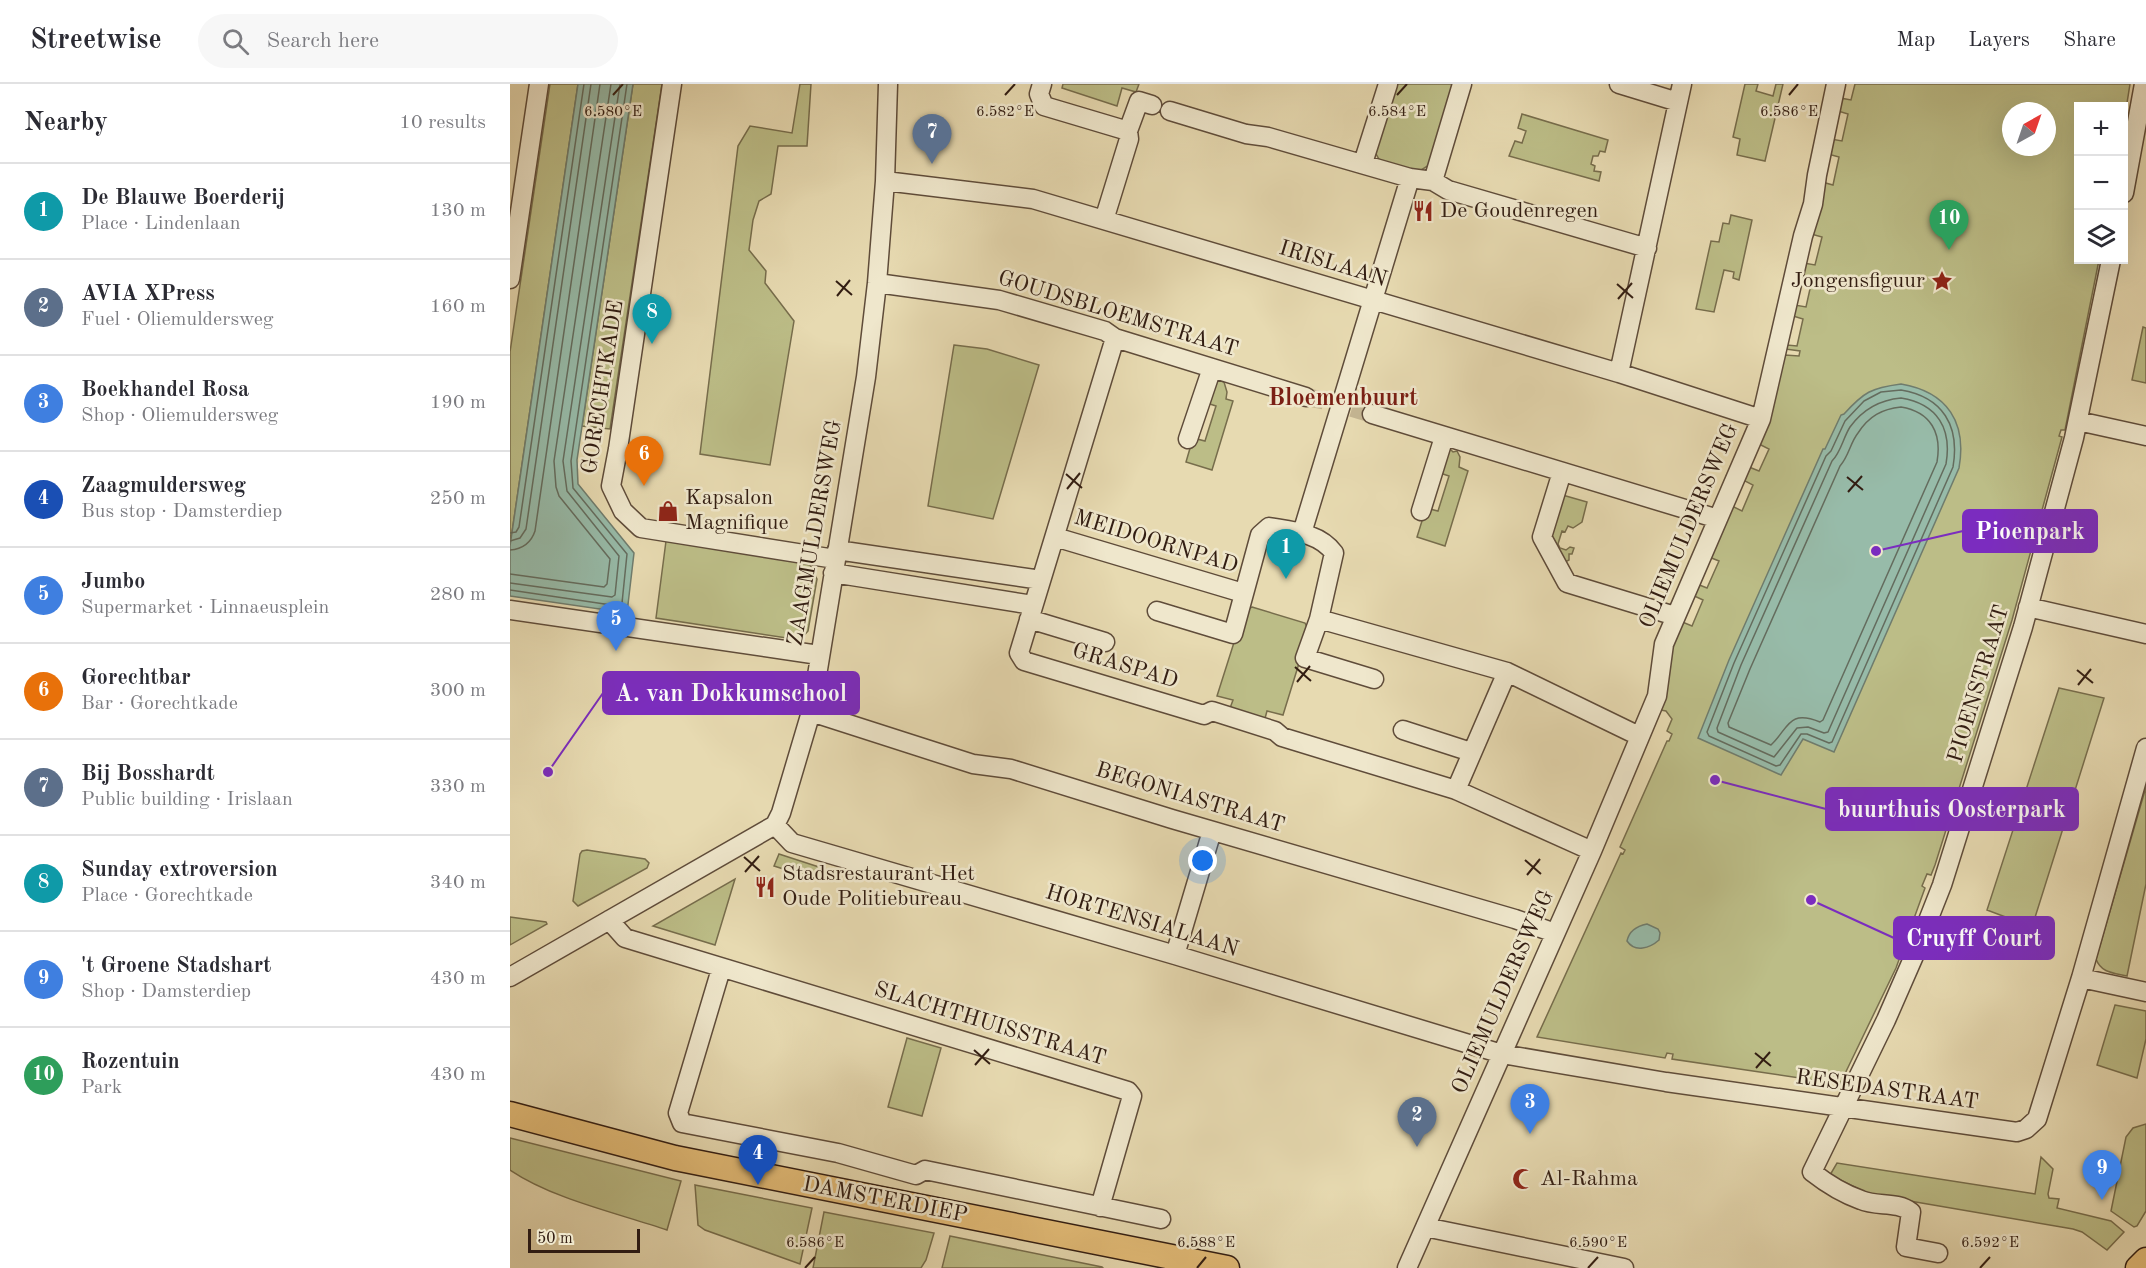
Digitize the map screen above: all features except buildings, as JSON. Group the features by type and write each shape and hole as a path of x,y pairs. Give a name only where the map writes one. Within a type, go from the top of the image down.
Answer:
{"main road":[{"name":"DAMSTERDIEP","path":"510,1114 675,1158 1227,1268"},
{"path":"2138,1268 2146,1260"}],"street":[{"path":"510,279 539,84"},
{"name":"GORECHTKADE","path":"672,84 611,486 623,511 642,528 835,561"},
{"name":"ZAAGMULDERSWEG","path":"775,825 781,813 811,712 866,377 877,283 885,181 888,84"},
{"path":"1042,84 1039,94 1044,106 1128,131"},
{"path":"1363,163 1388,84"},
{"path":"1433,181 1462,84"},
{"path":"1619,84 1680,93 1619,374"},
{"name":"OLIEMULDERSWEG","path":"1407,1268 1592,851 1657,696 1664,644 1761,419 1803,236 1813,204 1836,84"},
{"path":"2128,171 2144,84"},
{"path":"1104,220 1129,139 1128,131 1145,103"},
{"path":"1170,111 1246,134 1268,137 1363,163 1410,178 1433,181 1448,190 1647,248"},
{"path":"1302,533 1410,178"},
{"name":"IRISLAAN","path":"885,181 1034,199 1619,374 1761,419"},
{"name":"PIOENSTRAAT","path":"1938,1253 1906,1247 1911,1212 1905,1207 1863,1201 1812,1172 1890,1010 1942,885 2028,607 2078,421 2110,264"},
{"name":"GOUDSBLOEMSTRAAT","path":"877,283 999,300 1105,331 1115,338 1306,397"},
{"path":"1031,612 1115,338"},
{"path":"1188,439 1212,368"},
{"path":"1372,414 1718,519"},
{"path":"2078,421 2146,436"},
{"path":"1420,511 1444,436"},
{"path":"1562,472 1542,537 1568,583 1675,616"},
{"path":"1156,611 1233,634 1260,535 1269,527 1302,533 1327,544 1334,553 1319,619 1305,658 1374,679"},
{"name":"MEIDOORNPAD","path":"1055,537 1243,593"},
{"path":"835,561 1041,580"},
{"path":"835,561 1031,612 1105,642"},
{"path":"2028,607 2146,633"},
{"path":"510,610 819,655"},
{"name":"GRASPAD","path":"1031,612 1019,653 1024,662 1204,715 1212,711 1275,731 1282,737 1456,790"},
{"path":"1319,619 1506,672 1639,736"},
{"path":"1506,672 1456,790 1592,851"},
{"name":"BEGONIASTRAAT","path":"811,712 973,764 1011,769 1212,831 1515,919 1555,933"},
{"path":"1403,730 1471,752"},
{"path":"2146,748 2081,978 2146,992"},
{"path":"510,977 775,825"},
{"name":"HORTENSIALAAN","path":"775,825 792,843 1502,1054"},
{"path":"1175,955 1212,831"},
{"name":"SLACHTHUISSTRAAT","path":"609,920 625,938 1128,1091 1132,1096 1100,1207"},
{"path":"721,969 678,1113 682,1123 838,1153 916,1175 925,1170 1161,1219"},
{"name":"RESEDASTRAAT","path":"1502,1054 1666,1082 2017,1132 2026,1129 2037,1119 2081,978"},
{"path":"1425,1227 1624,1268"}],"green space":[{"path":"550,84 578,84 510,546 510,352"},
{"path":"633,84 662,84 610,429 582,426"},
{"path":"800,84 811,84 807,146 778,146 771,194 759,201 753,220 749,250 766,271 765,283 794,321 770,465 700,454 738,146 750,126 792,133"},
{"path":"1063,84 1139,84 1136,92 1122,88 1117,106 1062,88"},
{"path":"1396,84 1458,84 1434,162 1418,172 1380,161 1375,152"},
{"path":"1745,84 1758,84 1756,91 1773,96 1776,84 1783,84 1765,161 1737,155 1740,139 1733,137"},
{"path":"1855,84 2130,84 2127,102 2074,102 2074,264 2098,264 2065,430 2061,430 2059,436 2062,437 2012,620 1935,865 1931,875 1927,874 1922,886 1925,888 1896,968 1840,1084 1672,1059 1673,1054 1667,1053 1665,1058 1537,1037 1621,853 1623,854 1625,850 1620,847 1672,734 1667,731 1672,719 1666,711 1660,710 1670,649 1680,621 1692,626 1703,600 1692,595 1697,584 1707,588 1719,561 1709,557 1732,506 1742,511 1753,485 1743,480 1749,467 1759,471 1769,449 1759,444 1785,355 1799,356 1800,351 1785,349 1787,345 1797,346 1803,319 1793,316 1795,305 1806,307 1812,280 1801,277 1804,263 1815,265 1822,237 1811,234 1822,182 1833,185 1839,157 1828,154 1831,139 1842,141 1848,114 1838,111 1840,98 1851,100"},
{"path":"1522,114 1608,140 1605,152 1600,151 1598,156 1593,156 1591,164 1595,166 1594,171 1601,172 1599,181 1509,156 1515,141 1522,143 1526,131 1518,128"},
{"path":"1731,215 1752,220 1739,280 1733,278 1734,272 1724,270 1714,312 1696,309 1711,241 1719,242 1723,223 1729,224"},
{"path":"2143,327 2146,328 2146,383 2132,380"},
{"path":"954,345 987,349 1039,365 993,519 928,506"},
{"path":"1217,380 1224,382 1227,392 1226,399 1233,401 1212,470 1186,462 1193,438 1205,441 1216,406 1204,402"},
{"path":"1450,449 1453,452 1457,451 1460,457 1459,467 1468,471 1445,546 1417,537 1426,508 1438,511 1449,476 1437,472 1445,453"},
{"path":"1559,494 1587,502 1582,522 1573,528 1568,526 1565,532 1562,531 1558,544 1560,548 1566,550 1570,547 1574,548 1572,554 1569,554 1569,560 1561,564 1548,531"},
{"path":"666,541 809,563 817,579 808,631 800,640 656,618"},
{"path":"1252,607 1305,623 1309,631 1283,715 1267,711 1264,722 1229,711 1233,700 1217,696 1244,611"},
{"path":"2059,688 2104,698 2032,927 1987,910"},
{"path":"2146,787 2146,884 2127,976 2105,970 2096,959"},
{"path":"587,850 645,859 649,863 647,868 578,906 573,901 580,854"},
{"path":"779,854 822,868 818,880 774,866"},
{"path":"735,879 715,945 653,926"},
{"path":"510,917 546,922 547,924 510,945"},
{"path":"2115,1005 2146,1011 2146,1039 2137,1078 2097,1065"},
{"path":"907,1038 941,1048 922,1116 888,1107"},
{"path":"2146,1124 2146,1211 2134,1227 2111,1211 2126,1137 2133,1128"},
{"path":"510,1138 681,1181 667,1230 565,1197 527,1180 510,1170"},
{"path":"2041,1157 2053,1169 2048,1194 2049,1198 2059,1199 2057,1208 2111,1221 2124,1232 2107,1250 2082,1232 2073,1229 1869,1194 1830,1175 1837,1163 2035,1194"},
{"path":"695,1185 812,1208 800,1264 705,1230 698,1225"},
{"path":"824,1212 934,1233 926,1260 921,1268 813,1268"},
{"path":"950,1236 1102,1267 1103,1268 942,1268"}],"water":[{"path":"578,84 633,84 577,460 578,484 634,553 627,613 510,596 510,546"},
{"path":"1901,384 1931,394 1951,412 1960,437 1959,468 1834,752 1803,739 1781,775 1698,738 1729,660 1823,449 1841,415 1869,392"},
{"path":"1647,924 1658,929 1659,940 1643,948 1630,945 1627,941 1632,932"}],"tunnel":[{"path":"1306,397 1326,401"},
{"path":"1352,408 1372,414"}],"place":[{"name":"Bij Bosshardt","path":"932,164"},
{"name":"De Goudenregen","path":"1423,211"},
{"name":"Rozentuin","path":"1949,250"},
{"name":"Jongensfiguur","path":"1942,281"},
{"name":"Sunday extroversion","path":"652,344"},
{"name":"Gorechtbar","path":"644,486"},
{"name":"Kapsalon Magnifique","path":"668,511"},
{"name":"Pioenpark","path":"1876,551"},
{"name":"De Blauwe Boerderij","path":"1286,579"},
{"name":"Jumbo","path":"616,651"},
{"name":"A. van Dokkumschool","path":"548,772"},
{"name":"buurthuis Oosterpark","path":"1715,780"},
{"name":"Stadsrestaurant Het Oude Politiebureau","path":"765,887"},
{"name":"Cruyff Court","path":"1811,900"},
{"name":"Boekhandel Rosa","path":"1530,1134"},
{"name":"AVIA XPress","path":"1417,1147"},
{"name":"Al-Rahma","path":"1523,1179"},
{"name":"Zaagmuldersweg","path":"758,1185"},
{"name":"'t Groene Stadshart","path":"2102,1200"}],"district":[{"name":"Bloemenbuurt","path":"1343,399"}]}
